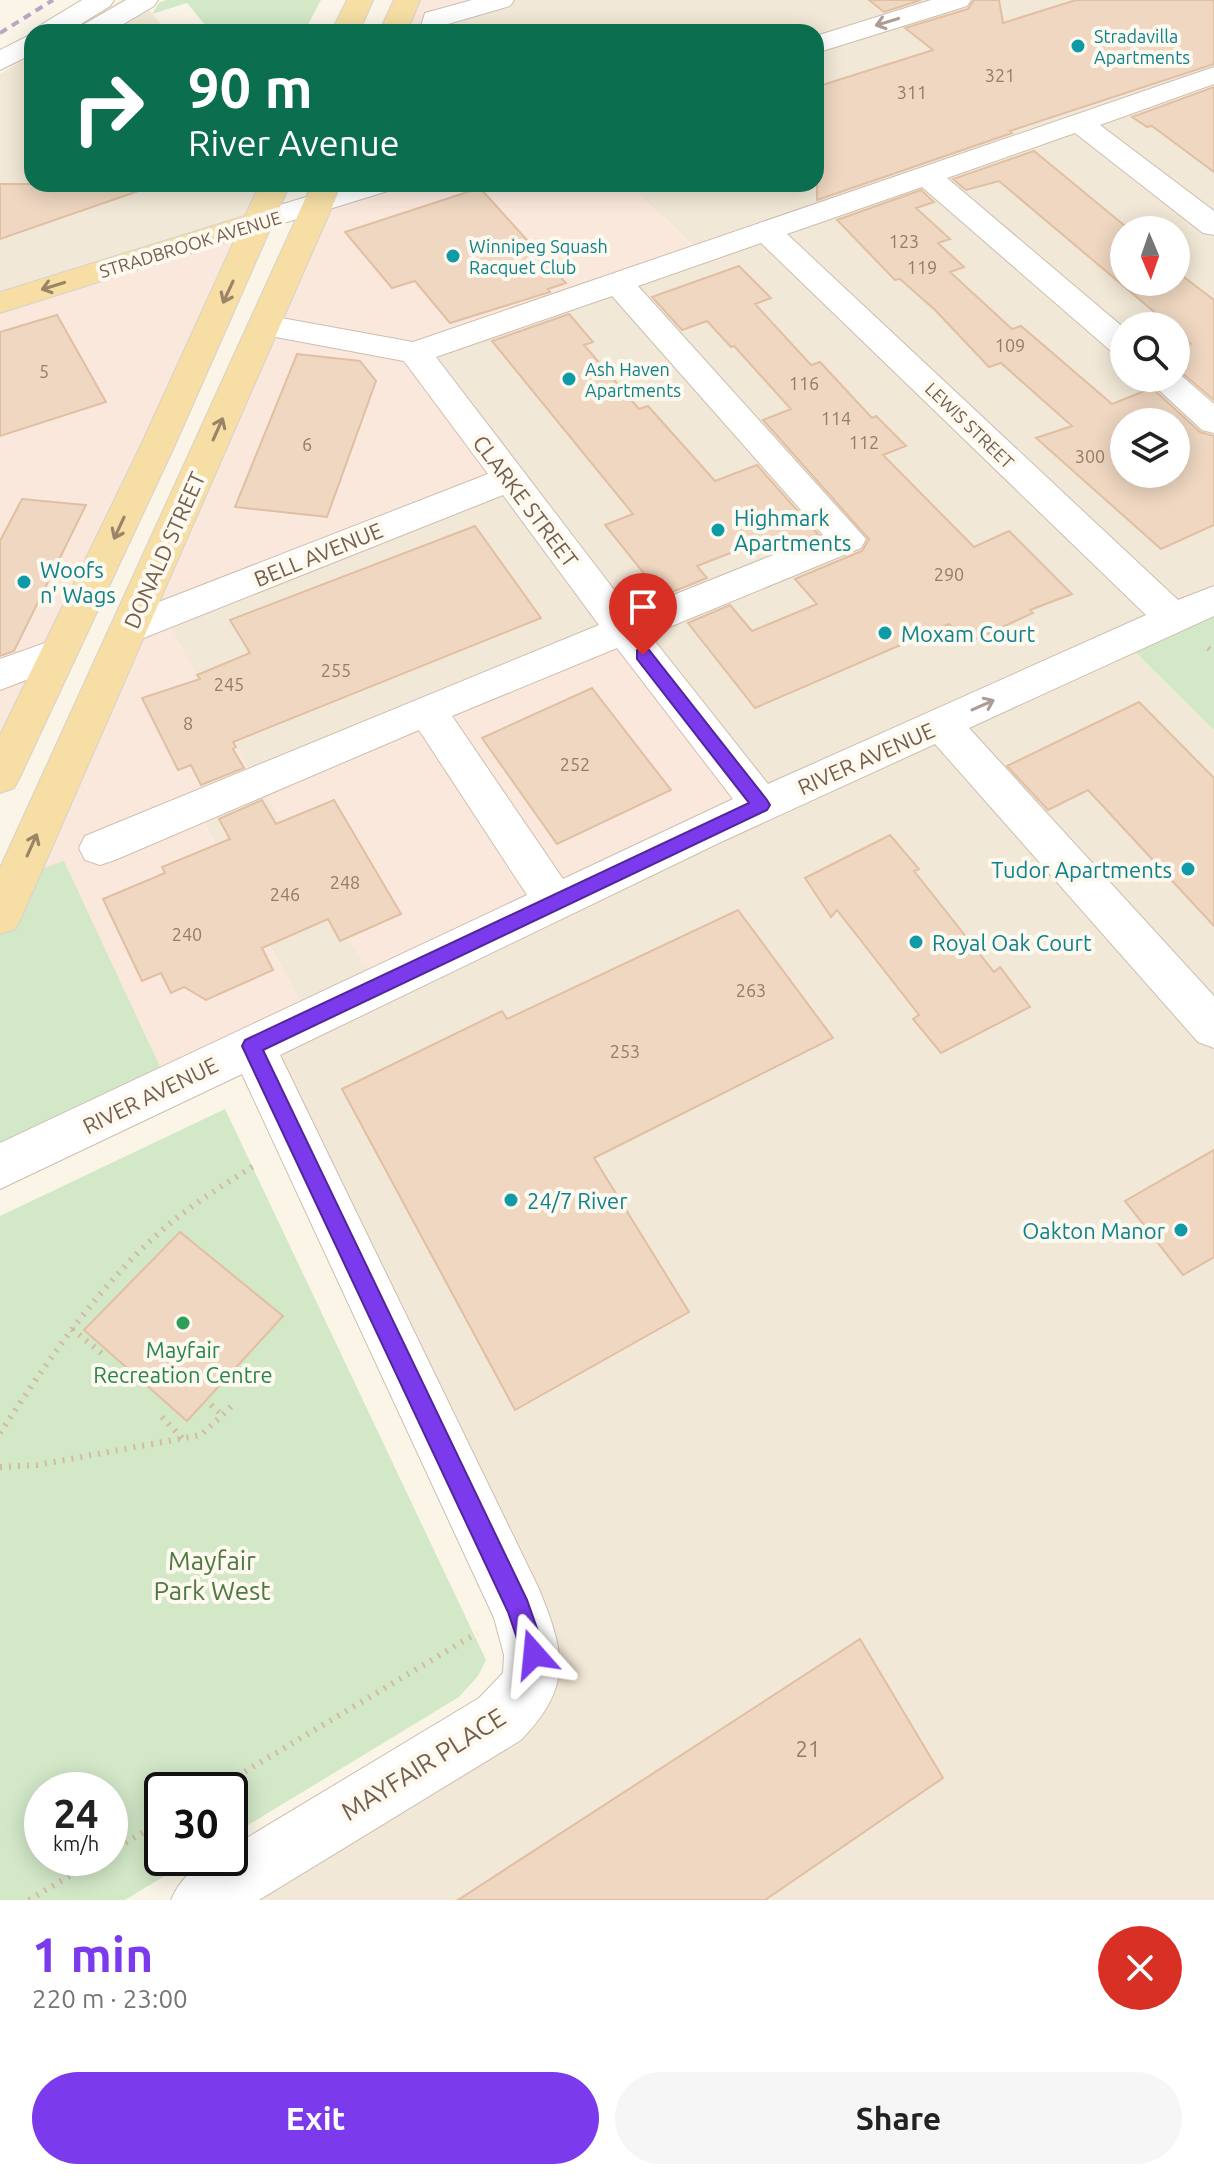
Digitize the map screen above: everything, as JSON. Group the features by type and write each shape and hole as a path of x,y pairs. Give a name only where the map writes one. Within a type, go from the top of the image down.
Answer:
{"main road":[{"path":"349,24 360,0"},
{"path":"396,24 407,0"},
{"path":"0,777 272,192"},
{"name":"DONALD STREET","path":"0,916 323,194"},
{"name":"STRADBROOK AVENUE","path":"0,303 261,221"}],"street":[{"path":"62,24 101,0"},
{"path":"104,24 145,0"},
{"path":"434,24 435,19 501,0"},
{"path":"824,42 958,0"},
{"path":"0,62 24,47"},
{"path":"0,87 24,72"},
{"path":"265,325 415,353 1214,76"},
{"path":"1078,122 1214,226"},
{"path":"926,175 1110,333"},
{"name":"STRADBROOK AVENUE","path":"261,221 323,194"},
{"name":"LEWIS STREET","path":"766,231 1174,619"},
{"path":"100,848 427,710 848,539 618,283"},
{"name":"CLARKE STREET","path":"415,353 761,805"},
{"path":"1179,392 1214,422"},
{"name":"BELL AVENUE","path":"128,629 509,479"},
{"name":"RIVER AVENUE","path":"0,1167 554,901 1214,600"},
{"path":"0,675 59,652"},
{"path":"427,710 554,901"},
{"path":"941,724 1214,1028"},
{"name":"MAYFAIR PLACE","path":"202,1900 474,1736 516,1704 533,1673 534,1654 519,1609 252,1046"}],"path":[{"path":"1208,648 1214,653"},
{"path":"0,1433 72,1329 147,1244 204,1197 255,1165"},
{"path":"72,1329 105,1356"},
{"path":"0,1467 37,1465 201,1435 234,1404"},
{"path":"211,1405 222,1415"},
{"path":"162,1417 183,1439"},
{"path":"244,1772 519,1609"},
{"path":"29,1900 70,1876"}],"shaded area":[{"path":"121,0 142,2 161,24 82,24"},
{"path":"407,0 501,0 436,19 435,24 396,24"},
{"path":"501,0 1214,0 1214,600 1125,642 1214,730 1214,1900 202,1900 239,1876 248,1876 248,1870 527,1690 252,1046 309,1018 196,808 164,615 415,353 701,253 636,192 824,192 824,24 434,24 435,19"},
{"path":"24,59 24,192 274,192 261,221 0,303 0,74"},
{"path":"323,192 636,192 701,254 415,353 509,479 164,615 256,783 196,809 309,1018 169,1086 17,877"},
{"path":"261,221 0,777 0,303"},
{"path":"625,631 761,805 376,986 258,782"}],"green space":[{"path":"166,0 321,0 308,24 204,24 187,3 152,14 159,3"},
{"path":"1214,600 1214,730 1124,641"},
{"path":"64,861 169,1086 0,1167 0,916 17,877"},
{"name":"Mayfair Park West","path":"225,1109 486,1660 478,1676 459,1697 248,1825 248,1772 144,1772 144,1876 164,1876 125,1900 0,1900 0,1216"}],"building":[{"path":"869,0 921,0 884,12"},
{"path":"974,0 999,0 1003,23 1076,0 1214,0 1214,64 1010,131 1012,133 817,200 817,192 824,192 824,84 933,50 905,28 968,9"},
{"path":"1214,87 1214,172 1152,126 1147,127 1132,117"},
{"path":"1034,151 1113,216 1110,216 1110,275 999,181 966,190 953,179"},
{"path":"0,184 24,184 24,192 135,192 0,239"},
{"path":"921,190 934,202 916,208 950,239 938,243 964,267 950,272 1012,329 1021,326 1112,404 1142,392 1156,392 1174,408 1110,408 1110,488 1190,488 1190,423 1200,432 1214,436 1214,525 1161,549 1036,438 1072,426 1001,363 989,367 935,310 900,279 895,280 837,220"},
{"name":"Winnipeg Squash Racquet Club","path":"468,192 484,192 566,283 548,289 550,292 450,323 415,281 392,288 345,232"},
{"path":"739,266 771,298 755,304 811,365 820,362 872,418 876,416 906,446 883,455 974,547 1009,531 1072,594 1030,610 1033,613 967,643 949,624 755,708 688,623 730,605 752,631 817,604 795,579 862,551 869,539 763,420 791,409 707,321 682,330 652,297"},
{"path":"1190,282 1214,300 1214,400 1190,380 1190,312 1154,312 1135,296 1190,296"},
{"path":"569,314 593,342 584,345 639,409 648,406 715,481 757,465 818,534 771,552 761,541 697,566 707,578 662,596 605,525 633,514 492,341"},
{"path":"57,315 106,402 0,436 0,332"},
{"path":"297,354 360,361 376,381 327,517 235,507"},
{"name":"Woofs n' Wags","path":"22,499 86,505 14,651 0,656 0,541"},
{"path":"475,526 541,618 233,742 236,747 233,749 244,768 201,785 191,765 178,770 142,698 200,679 197,675 250,653 230,620"},
{"path":"592,688 671,790 557,844 482,738"},
{"name":"Tudor Apartments","path":"1139,702 1214,778 1214,926 1088,790 1048,810 1007,766"},
{"path":"262,800 276,824 334,800 401,914 340,941 328,919 262,948 273,970 206,1000 184,987 171,993 161,973 142,981 103,899 165,873 162,867 230,839 219,819"},
{"name":"Royal Oak Court","path":"890,835 919,869 914,871 994,972 1000,967 1030,1007 941,1053 913,1019 919,1015 837,910 831,917 805,878"},
{"name":"24/7 River","path":"738,910 833,1038 594,1158 689,1312 515,1410 342,1089 502,1011 507,1019"},
{"name":"Oakton Manor","path":"1214,1150 1214,1257 1183,1275 1125,1201"},
{"name":"Mayfair Recreation Centre","path":"180,1232 283,1316 187,1421 84,1330"},
{"path":"860,1639 943,1778 765,1900 458,1900"}],"railway":[{"path":"0,33 53,0"}],"place":[{"name":"Stradavilla Apartments","path":"1078,46"},
{"name":"Winnipeg Squash Racquet Club","path":"453,256"},
{"name":"Ash Haven Apartments","path":"569,379"},
{"name":"Highmark Apartments","path":"718,530"},
{"name":"Woofs n' Wags","path":"24,582"},
{"name":"Moxam Court","path":"885,633"},
{"name":"Tudor Apartments","path":"1188,869"},
{"name":"Royal Oak Court","path":"916,942"},
{"name":"24/7 River","path":"511,1200"},
{"name":"Oakton Manor","path":"1181,1230"},
{"name":"Mayfair Recreation Centre","path":"183,1323"}],"route":[{"path":"534,1654 519,1609 252,1046 761,805 643,655"}]}
